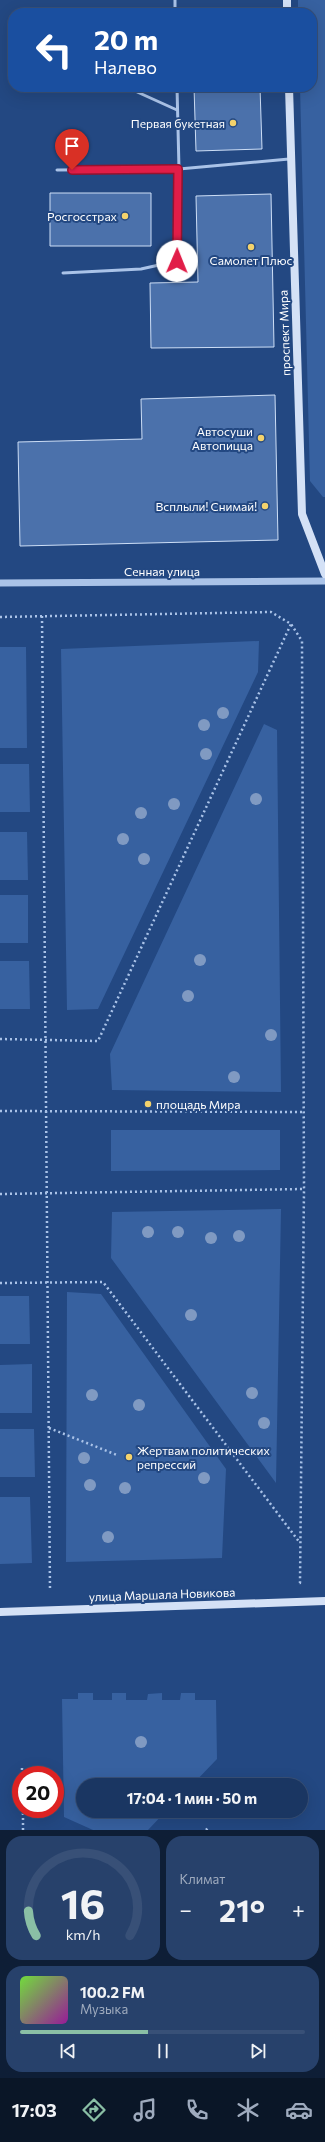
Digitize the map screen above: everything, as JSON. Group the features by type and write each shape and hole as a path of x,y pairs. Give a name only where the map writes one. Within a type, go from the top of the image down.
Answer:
{"main road":[{"name":"проспект Мира","path":"289,92 302,514 325,574"},
{"name":"улица Маршала Новикова","path":"0,1612 325,1601"}],"street":[{"name":"Сенная улица","path":"0,583 325,581"}],"lane":[{"path":"137,92 177,110"},
{"path":"63,273 141,269 177,261 177,92"},
{"path":"57,170 178,169 291,159"}],"path":[{"path":"0,617 271,612 291,624 302,641 304,1189 300,1583"},
{"path":"42,616 50,1591"},
{"path":"0,1039 98,1041 291,624"},
{"path":"0,1111 303,1112"},
{"path":"0,1194 47,1195 304,1189"},
{"path":"0,1283 103,1282 300,1543"},
{"path":"49,1428 117,1455"},
{"path":"23,1818 23,1830"}],"shaded area":[{"path":"298,0 325,0 325,497 323,497 310,481 300,92 317,92 317,8 298,8"},
{"path":"259,641 258,672 98,1009 67,1010 61,649"},
{"path":"0,647 26,647 27,748 0,748"},
{"path":"264,724 277,730 281,1092 112,1090 110,1054"},
{"path":"0,764 29,764 30,812 0,812"},
{"path":"0,832 27,832 28,880 0,880"},
{"path":"0,895 28,895 28,943 0,943"},
{"path":"0,961 29,961 30,1009 0,1009"},
{"path":"111,1130 280,1130 280,1170 111,1171"},
{"path":"281,1209 276,1483 111,1258 112,1212"},
{"path":"67,1292 101,1294 226,1469 222,1558 66,1562"},
{"path":"0,1296 29,1296 30,1344 0,1344"},
{"path":"32,1364 32,1413 0,1413 0,1365"},
{"path":"0,1429 34,1429 35,1477 0,1477"},
{"path":"0,1497 30,1497 32,1563 0,1564"},
{"path":"78,1693 93,1693 93,1700 112,1700 112,1693 126,1693 126,1700 147,1700 148,1694 162,1693 162,1700 180,1700 181,1693 195,1693 195,1700 216,1700 217,1759 199,1778 76,1778 76,1818 159,1818 148,1830 93,1830 64,1817 62,1699 78,1699"}],"building":[{"path":"194,92 260,92 262,149 196,151"},
{"path":"50,193 151,193 151,246 50,246"},
{"path":"271,194 274,347 151,348 150,283 198,282 196,196"},
{"path":"275,395 278,540 20,546 18,442 142,439 141,399"}],"place":[{"name":"Первая букетная","path":"233,123"},
{"name":"Росгосстрах","path":"125,216"},
{"name":"Самолет Плюс","path":"251,247"},
{"name":"Автосуши Автопицца","path":"261,438"},
{"name":"Всплыли! Снимай!","path":"265,506"},
{"name":"площадь Мира","path":"148,1104"},
{"name":"Жертвам политических репрессий","path":"129,1457"}],"route":[{"path":"72,170 178,169 177,261"}]}
